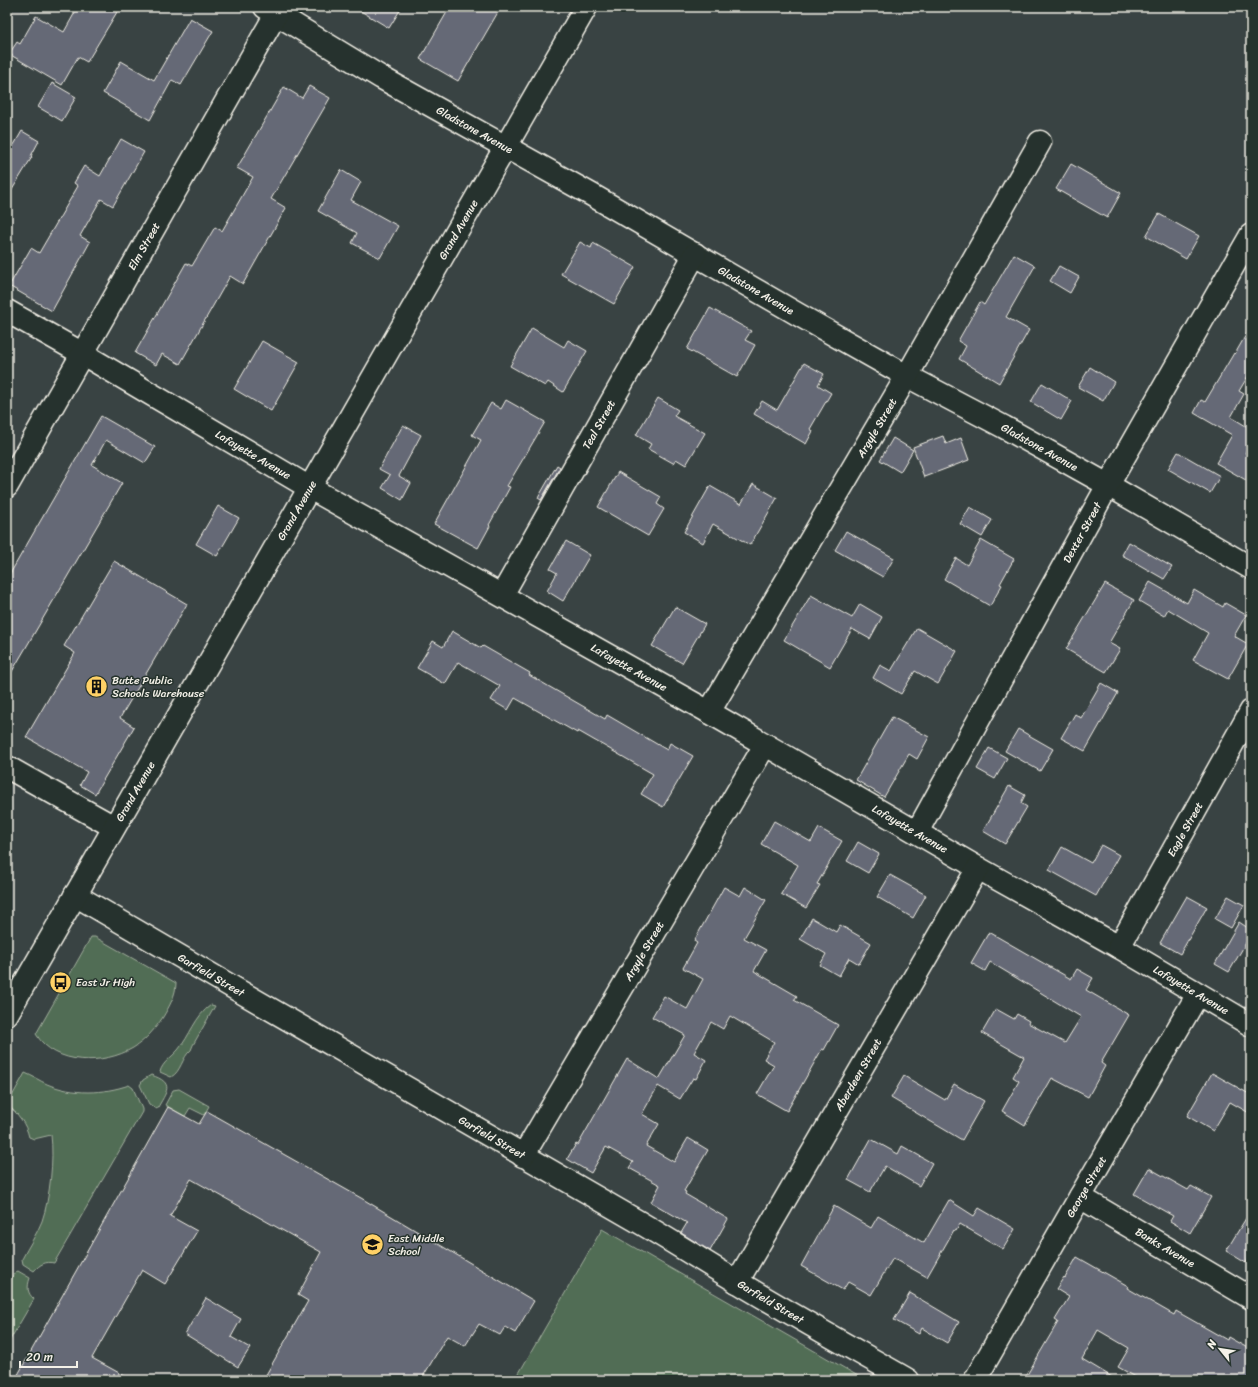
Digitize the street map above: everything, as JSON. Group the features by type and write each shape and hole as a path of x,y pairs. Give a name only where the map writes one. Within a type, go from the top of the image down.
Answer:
{"street":[{"name":"Grand Avenue","path":"7,1014 586,7"},
{"name":"Gladstone Avenue","path":"274,9 382,78 506,146 907,376 1004,427 1108,485 1251,568"},
{"name":"Elm Street","path":"7,486 83,354 274,9"},
{"name":"Argyle Street","path":"709,712 907,376 1040,142"},
{"name":"Dexter Street","path":"917,832 1108,485 1251,235"},
{"name":"Teal Street","path":"502,595 695,254"},
{"name":"Lafayette Avenue","path":"7,311 83,354 310,488 709,712 978,868 1119,947 1251,1025"},
{"name":"Eagle Street","path":"1119,947 1251,711"},
{"name":"Argyle Street","path":"523,1156 765,745"},
{"path":"7,767 114,827"},
{"name":"Aberdeen Street","path":"737,1282 978,868"},
{"name":"Garfield Street","path":"75,896 634,1219 737,1282 908,1380"},
{"name":"George Street","path":"975,1380 1198,994"},
{"name":"Banks Avenue","path":"1080,1197 1251,1298"}],"green space":[{"path":"91,937 95,937 176,983 176,987 172,1001 163,1017 150,1034 138,1045 121,1054 95,1059 81,1059 67,1057 55,1052 44,1044 36,1034"},
{"path":"211,1005 215,1006 177,1072 171,1077 160,1072 165,1063 176,1053 197,1020"},
{"path":"25,1073 57,1088 78,1092 98,1092 129,1085 133,1088 142,1109 142,1112 54,1263 48,1262 43,1264 34,1271 23,1264 22,1259 38,1231 45,1212 51,1178 52,1145 51,1135 34,1139 29,1137 21,1119 7,1105"},
{"path":"151,1075 164,1081 167,1089 157,1109 149,1104 140,1085 143,1080"},
{"path":"179,1089 209,1106 204,1115 190,1108 185,1116 165,1105 173,1090"},
{"path":"602,1229 865,1380 515,1380"},
{"path":"18,1271 30,1278 28,1290 34,1299 7,1345 7,1286 14,1273"}],"building":[{"path":"78,7 120,7 87,62 78,57 62,85 9,54 17,42 20,44 36,16 64,32"},
{"path":"354,7 402,7 389,28"},
{"path":"450,7 501,7 458,81 420,59"},
{"path":"190,18 213,31 181,85 172,80 150,120 103,93 121,61 154,80"},
{"path":"52,83 76,97 62,121 38,107"},
{"path":"309,86 330,98 271,199 286,208 243,284 230,276 180,364 162,354 156,365 135,353 186,263 192,266 215,227 222,231 253,177 237,168 284,87 302,98"},
{"path":"22,131 39,141 31,156 32,157 7,198 7,157"},
{"path":"121,139 144,152 113,206 101,199 80,236 90,242 52,311 9,286 31,248 39,253 78,186 74,183 84,166 100,176"},
{"path":"1071,164 1121,193 1107,218 1056,189"},
{"path":"341,170 361,182 351,200 398,226 380,258 352,243 357,233 318,211"},
{"path":"1159,214 1199,236 1186,259 1146,236"},
{"path":"580,242 591,248 593,243 635,267 614,304 561,274"},
{"path":"1014,254 1035,266 1006,317 1029,330 999,383 959,359 966,346 958,341 980,302 984,305"},
{"path":"1059,266 1079,277 1070,293 1050,281"},
{"path":"710,308 751,331 745,340 755,345 737,377 687,349"},
{"path":"1251,326 1251,371 1239,391 1244,394 1231,417 1251,429 1251,444 1245,453 1251,457 1251,483 1216,463 1232,435 1194,413 1201,400 1205,402"},
{"path":"532,328 564,347 568,340 587,351 563,392 548,382 545,386 510,366"},
{"path":"262,341 299,362 271,411 234,389"},
{"path":"804,363 824,374 818,385 831,393 810,429 813,431 806,444 754,414 762,401 777,410"},
{"path":"1090,367 1114,382 1103,401 1078,387"},
{"path":"1042,383 1072,401 1061,420 1031,402"},
{"path":"658,398 678,410 674,416 705,433 686,465 676,459 673,463 648,449 651,444 636,435"},
{"path":"506,400 545,422 507,486 510,487 478,548 434,524 481,440 472,435 491,403 501,409"},
{"path":"101,416 155,447 145,463 106,440 92,465 122,483 7,680 7,579"},
{"path":"403,425 421,435 399,476 411,483 402,500 382,488 390,475 379,469"},
{"path":"943,436 946,444 961,438 969,460 924,477 913,447"},
{"path":"893,438 913,450 900,472 880,460"},
{"path":"1178,452 1220,476 1210,493 1168,469"},
{"path":"557,465 560,467 541,500 538,498"},
{"path":"618,472 661,497 657,504 664,509 648,536 598,507"},
{"path":"753,484 777,498 750,545 713,524 703,543 684,532 710,486 741,504"},
{"path":"218,506 239,518 217,556 196,544"},
{"path":"970,507 992,520 982,537 960,524"},
{"path":"846,531 894,558 883,577 835,550"},
{"path":"981,540 1014,559 990,606 944,579 956,558 967,565"},
{"path":"566,541 590,555 563,601 547,591 557,573 550,569"},
{"path":"1129,542 1172,567 1164,579 1122,555"},
{"name":"Butte Public Schools Warehouse","path":"114,561 187,604 120,718 134,727 95,794 80,785 87,772 26,737 75,653 64,646"},
{"path":"1150,582 1187,603 1194,590 1223,607 1225,603 1246,615 1234,636 1248,644 1228,679 1193,660 1208,633 1168,609 1164,616 1139,601"},
{"path":"1105,584 1134,600 1109,643 1120,649 1106,672 1066,649"},
{"path":"811,595 852,618 860,604 882,617 870,639 852,629 830,667 784,640"},
{"path":"675,607 705,624 682,663 652,646"},
{"path":"917,628 957,651 938,684 915,671 901,694 873,678 880,665 891,671"},
{"path":"452,631 481,648 483,646 530,673 529,675 605,719 607,715 667,750 670,743 693,756 663,807 641,794 653,774 578,731 577,733 515,698 508,710 491,700 500,686 458,662 445,684 417,668 433,641 443,647"},
{"path":"1101,683 1118,693 1085,751 1061,738 1075,714 1081,718"},
{"path":"892,717 929,737 917,759 909,754 884,797 856,780"},
{"path":"1018,729 1053,749 1040,771 1005,751"},
{"path":"989,748 1007,758 995,779 977,769"},
{"path":"1009,786 1025,795 1021,803 1027,807 1005,844 983,831"},
{"path":"774,821 811,842 819,828 842,841 817,884 820,885 806,908 781,894 798,865 761,844"},
{"path":"858,842 879,854 868,873 847,861"},
{"path":"1101,845 1119,855 1096,896 1049,870 1062,847 1091,863"},
{"path":"890,875 926,895 913,918 877,897"},
{"path":"724,887 740,896 745,887 766,900 744,938 766,950 754,971 797,996 794,1000 838,1025 824,1050 822,1049 787,1111 757,1094 774,1065 764,1059 774,1042 730,1016 723,1029 711,1022 694,1053 706,1060 696,1079 693,1078 680,1099 658,1086 642,1114 659,1124 646,1146 674,1162 688,1138 708,1150 684,1191 686,1192 685,1194 728,1219 710,1251 681,1233 687,1223 651,1202 660,1185 629,1168 633,1162 606,1147 591,1173 567,1159 576,1144 578,1145 627,1059 659,1079 685,1035 652,1017 664,996 687,1009 703,979 683,968 697,943 694,941"},
{"path":"1187,896 1207,907 1180,954 1160,943"},
{"path":"1228,896 1244,905 1231,928 1215,919"},
{"path":"812,918 836,932 840,925 871,943 859,964 849,958 839,976 820,965 826,954 800,939"},
{"path":"1239,922 1251,930 1251,934 1229,972 1215,964"},
{"path":"989,932 1071,979 1077,969 1093,978 1086,990 1129,1015 1101,1063 1105,1066 1088,1097 1052,1078 1025,1125 1002,1111 1019,1081 1013,1077 1024,1057 982,1033 996,1009 1014,1019 1017,1014 1029,1021 1028,1023 1065,1043 1081,1017 990,962 985,971 971,963"},
{"path":"1212,1073 1251,1095 1251,1114 1230,1102 1213,1131 1187,1116"},
{"path":"904,1076 945,1100 954,1084 984,1101 962,1140 891,1098"},
{"name":"East Middle School","path":"168,1107 199,1124 207,1111 361,1198 534,1301 515,1333 505,1327 500,1335 479,1324 465,1346 447,1336 421,1380 263,1380 308,1301 298,1295 321,1252 191,1179 170,1216 197,1231 165,1284 142,1270 92,1358 132,1380 15,1380"},
{"path":"871,1139 898,1154 902,1146 932,1163 919,1186 885,1166 870,1192 848,1180"},
{"path":"1149,1168 1188,1190 1191,1186 1211,1197 1190,1233 1170,1221 1173,1216 1134,1194"},
{"path":"949,1200 974,1216 979,1208 1015,1229 1003,1249 960,1224 956,1231 954,1230 927,1277 893,1258 871,1295 848,1282 843,1290 801,1266 834,1206 871,1228 878,1216 924,1243"},
{"path":"1251,1210 1251,1254 1246,1263 1226,1251"},
{"path":"1077,1257 1128,1286 1127,1288 1174,1315 1176,1311 1227,1340 1228,1337 1251,1350 1251,1380 1141,1380 1118,1367 1129,1348 1098,1330 1082,1359 1117,1380 1024,1380 1058,1322 1055,1320 1069,1297 1056,1289 1064,1277 1065,1278"},
{"path":"910,1293 959,1322 947,1343 922,1328 919,1334 894,1320"},
{"path":"206,1298 241,1319 231,1337 250,1348 238,1367 185,1334"}],"place":[{"name":"Butte Public Schools Warehouse","path":"97,686"},
{"name":"East Jr High","path":"60,982"},
{"name":"East Middle School","path":"372,1244"}]}
